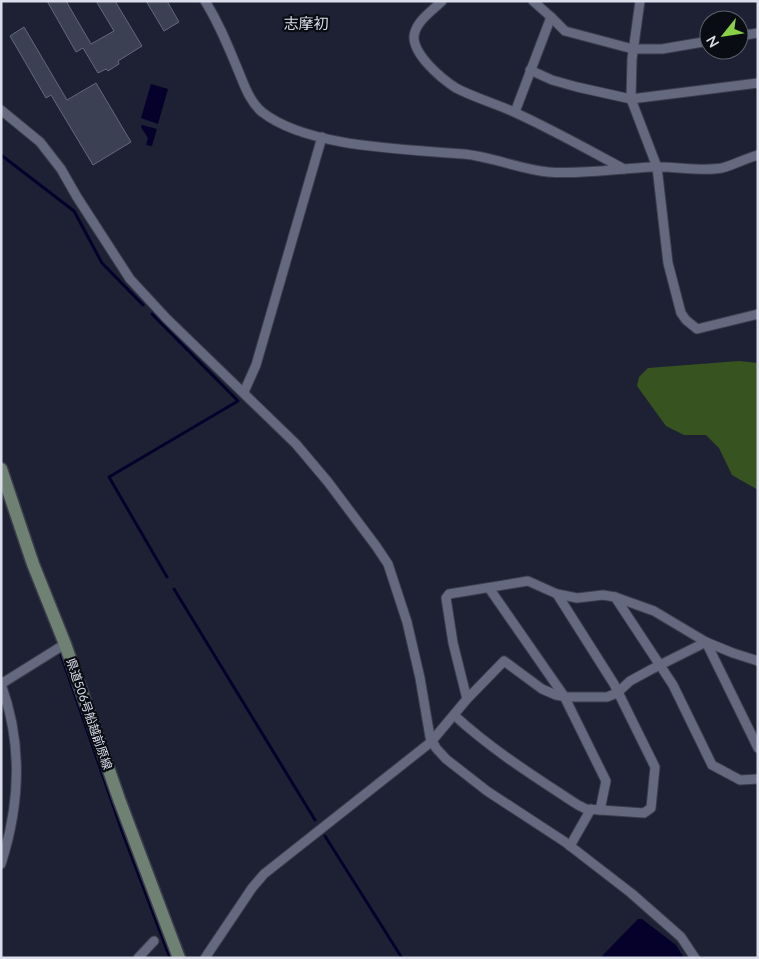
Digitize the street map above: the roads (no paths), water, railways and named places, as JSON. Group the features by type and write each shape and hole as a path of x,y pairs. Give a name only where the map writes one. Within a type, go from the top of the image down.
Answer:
{"main road":[{"name":"県道506号船越前原線","path":"1,469 33,564 65,644 119,799 180,958"}],"street":[{"path":"206,1 216,18 246,90 257,107 288,126 322,137 392,148 474,155 529,169 570,173 656,167 716,168 728,166 758,155"},
{"path":"442,1 418,25 414,37 416,46 424,60 438,75 456,88 515,112 625,170"},
{"path":"533,1 565,31 633,49 662,49 699,43"},
{"path":"640,1 633,49 631,99 656,167 668,262 677,300 686,320 697,329 758,314"},
{"path":"515,112 551,16"},
{"path":"530,70 552,80 631,99 758,83"},
{"path":"1,110 40,142 61,169 130,279 167,319 296,444 362,525 388,564 420,678 431,742 446,759 487,791 570,846 631,894 681,937 696,958"},
{"path":"244,392 256,365 322,137"},
{"path":"467,699 453,643 446,598 449,594 528,581 557,594 577,598 604,595 654,610 706,642 758,661"},
{"path":"489,588 564,696 606,781 596,809 570,846"},
{"path":"454,716 511,761 578,805 596,809 644,813 651,808 655,767 614,684 557,594"},
{"path":"615,597 673,685 712,766 740,780 758,778"},
{"path":"205,958 252,888 264,874 431,742 467,699 504,661 542,689 564,696 607,697 617,693 630,681 706,642"},
{"path":"706,642 758,748"},
{"path":"1,864 9,840 16,798 18,759 12,725 1,684 65,644"},
{"path":"138,958 154,941"}],"waterway":[{"path":"1,155 74,211 102,263 143,305"},
{"path":"152,314 238,401 109,477 167,577"},
{"path":"174,589 315,820"},
{"path":"61,655 122,831 170,958"},
{"path":"325,836 402,958"}],"district":[{"name":"志摩初","path":"306,24"}]}
